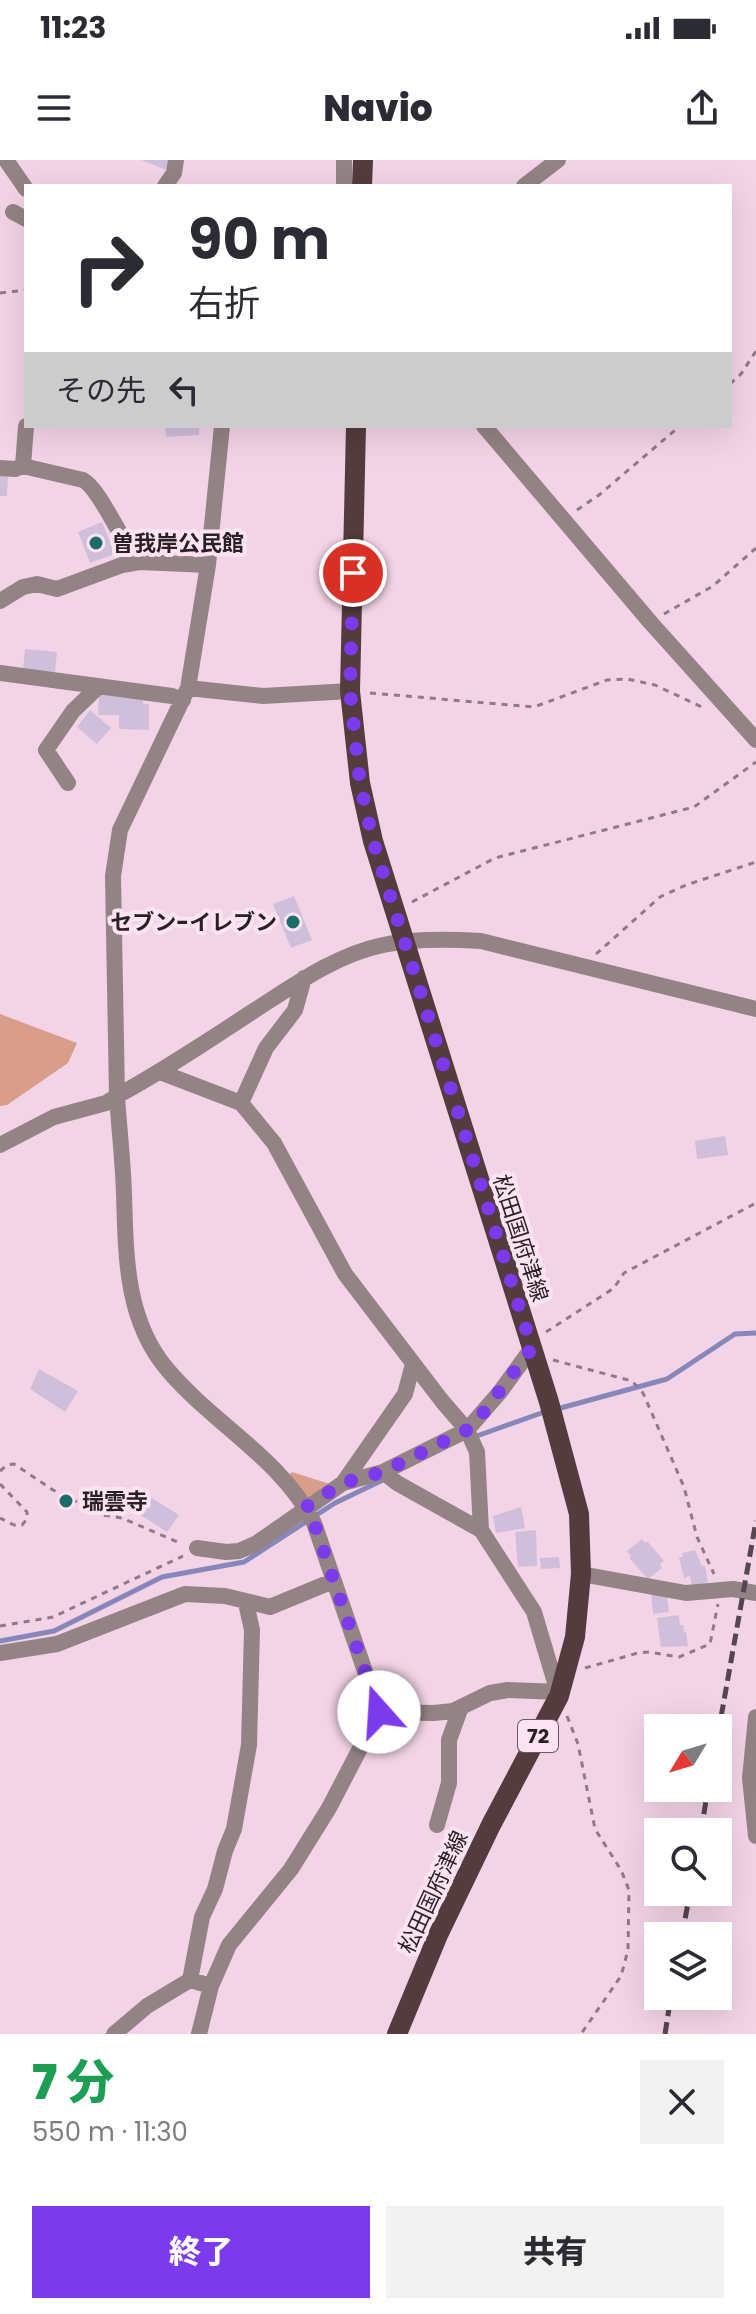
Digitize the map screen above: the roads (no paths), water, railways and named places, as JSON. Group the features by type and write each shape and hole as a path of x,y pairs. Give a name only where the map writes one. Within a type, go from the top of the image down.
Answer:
{"main road":[{"path":"362,184 363,160"},
{"name":"松田国府津線","path":"356,428 350,691 360,783 373,841 404,943 551,1409 579,1514 581,1574 575,1637 561,1687 438,1935 397,2034"}],"street":[{"path":"6,160 24,186"},
{"path":"166,184 174,173 176,160"},
{"path":"344,160 344,184"},
{"path":"527,184 558,160"},
{"path":"23,466 26,428"},
{"path":"199,2034 211,1986 229,1945 291,1869 329,1808 379,1712 306,1507 254,1449 166,1368 145,1334 133,1299 125,1256 117,1096 113,876 120,830 186,694 208,565 222,428"},
{"path":"492,428 651,623 756,740"},
{"path":"0,468 23,466 91,484 118,534 139,562"},
{"path":"0,601 23,587 37,584 57,589 122,565 139,562 208,565"},
{"path":"0,673 172,696 263,696 350,691"},
{"path":"68,783 46,750 73,711 97,688"},
{"path":"0,1145 54,1117 106,1103 160,1072 304,978 344,958 383,945 453,939 481,941 756,1009"},
{"path":"241,1103 266,1048 295,1010 304,978"},
{"path":"160,1072 241,1103 274,1143 345,1274 470,1435 477,1452 481,1530"},
{"path":"343,1483 390,1478 470,1435 532,1348"},
{"path":"197,1548 239,1551 257,1543 343,1483 405,1394 413,1364"},
{"path":"379,1712 434,1713 461,1707 490,1693 561,1687 534,1612 481,1530 390,1478"},
{"path":"581,1574 686,1593 733,1589 756,1593"},
{"path":"0,1653 57,1644 185,1594 208,1593 270,1607 333,1581"},
{"path":"190,1980 202,1917 215,1889 234,1829 249,1745 253,1644 246,1603"},
{"path":"437,1825 449,1783 449,1740 461,1707"},
{"path":"756,1717 750,1778 756,1836"},
{"path":"114,2034 147,2006 190,1980 211,1986"}],"waterway":[{"path":"557,1409 667,1379 735,1334 756,1333"},
{"path":"474,1437 547,1411"},
{"path":"0,1641 54,1631 162,1577 244,1562 335,1503 385,1479"}],"railway":[{"path":"722,1714 756,1521"},
{"path":"703,1818 706,1802"},
{"path":"685,1922 687,1906"},
{"path":"665,2034 669,2010"}],"place":[{"name":"曽我岸公民館","path":"96,543"},
{"name":"セブン-イレブン","path":"293,922"},
{"name":"瑞雲寺","path":"66,1501"}]}
